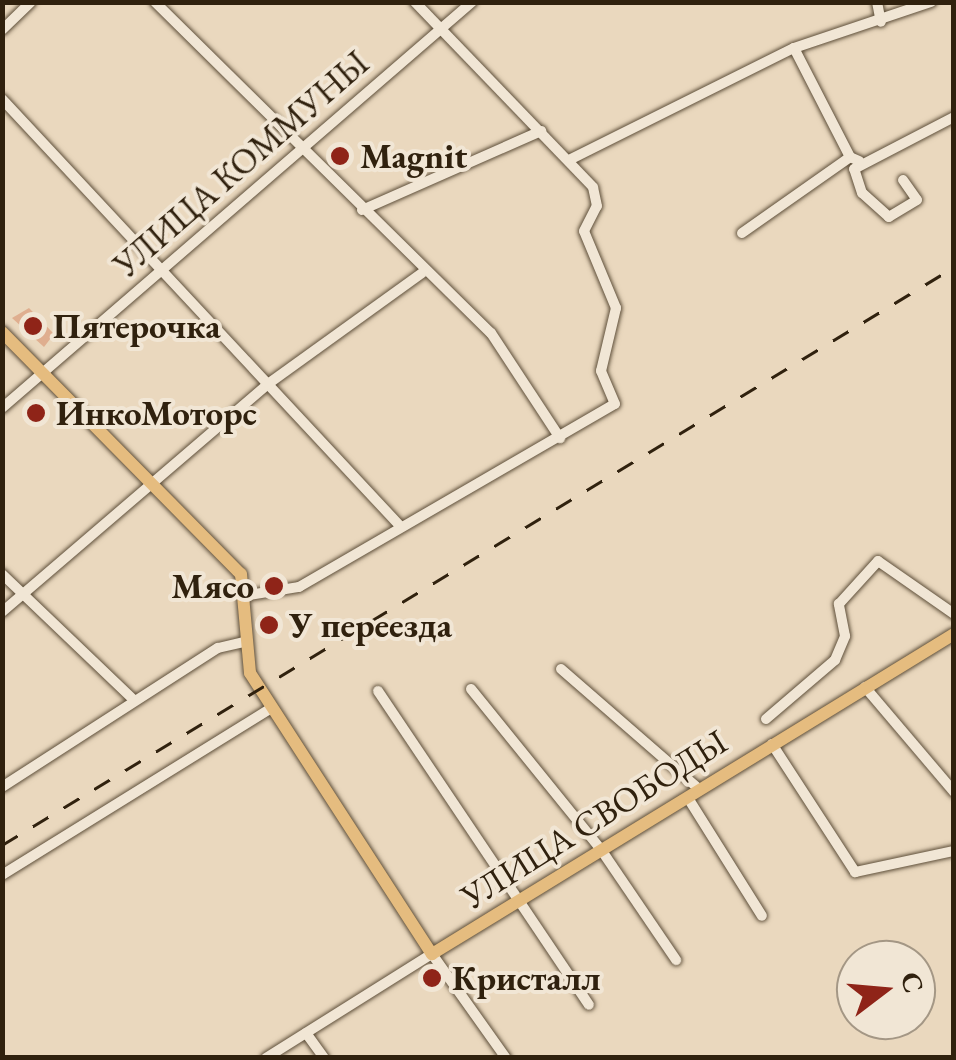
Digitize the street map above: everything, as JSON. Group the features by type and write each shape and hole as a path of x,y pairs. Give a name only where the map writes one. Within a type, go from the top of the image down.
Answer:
{"main road":[{"path":"2,332 241,574 249,595 242,642 260,689 432,954"},
{"name":"УЛИЦА СВОБОДЫ","path":"432,954 954,634"}],"street":[{"path":"2,30 31,2"},
{"path":"155,2 422,273 491,333 560,438"},
{"path":"249,595 284,594 615,404 601,372 616,308 609,277 585,240 596,196 571,159 415,2"},
{"name":"УЛИЦА КОММУНЫ","path":"2,408 300,146 472,2"},
{"path":"877,2 880,22"},
{"path":"571,159 794,48 932,2"},
{"path":"794,48 854,159 862,193 889,217 917,200 903,180"},
{"path":"2,99 164,266 400,526"},
{"path":"742,233 854,159 954,118"},
{"path":"362,210 541,131"},
{"path":"2,612 150,480 268,384 422,273"},
{"path":"766,719 844,648 838,604 878,560 954,614"},
{"path":"2,574 134,700"},
{"path":"2,787 134,700 242,642"},
{"path":"561,669 694,794 762,916"},
{"path":"865,687 954,792"},
{"path":"471,689 602,851 676,960"},
{"path":"378,691 589,1005"},
{"path":"2,875 271,708"},
{"path":"772,744 856,872 954,852"},
{"path":"432,954 506,1058"},
{"name":"УЛИЦА СВОБОДЫ","path":"266,1058 432,954"},
{"path":"306,1033 324,1058"}],"building":[{"name":"Пятерочка","path":"29,308 54,334 44,347 12,318"}],"railway":[{"path":"2,845 954,267"}],"place":[{"name":"Magnit","path":"340,156"},
{"name":"Пятерочка","path":"33,326"},
{"name":"ИнкоМоторс","path":"36,413"},
{"name":"Мясо","path":"274,586"},
{"name":"У переезда","path":"269,625"},
{"name":"Кристалл","path":"432,978"}]}
